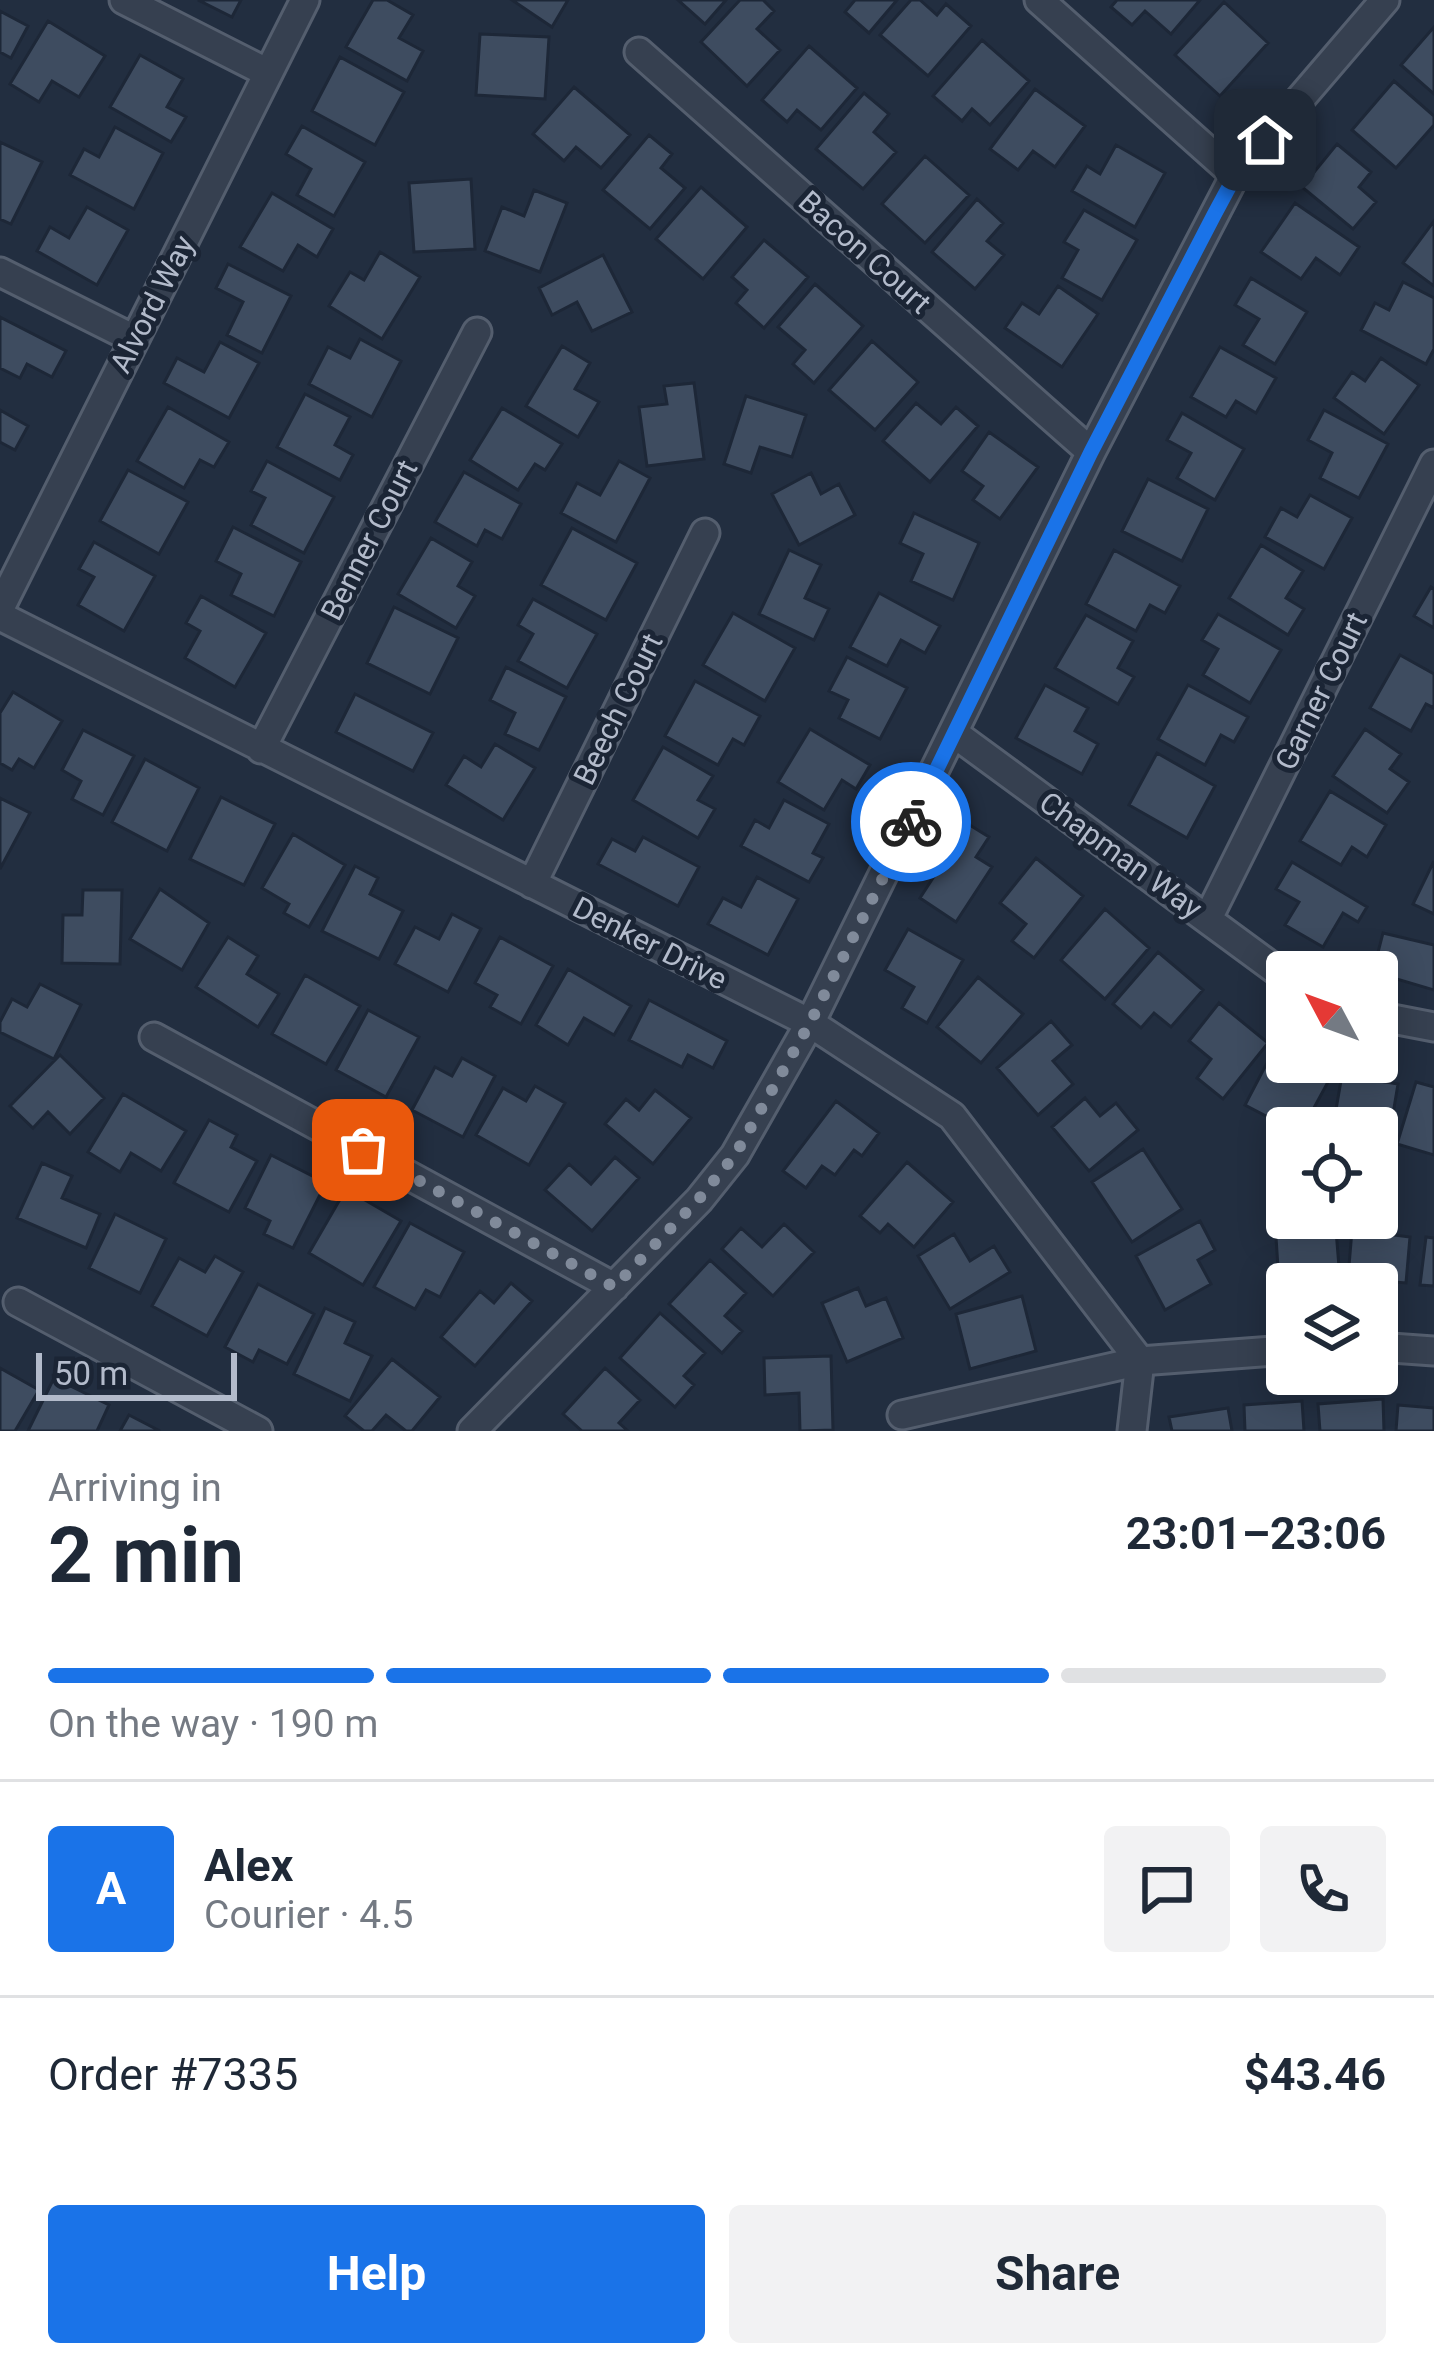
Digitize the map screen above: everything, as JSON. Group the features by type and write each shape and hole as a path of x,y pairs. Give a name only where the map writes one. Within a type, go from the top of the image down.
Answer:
{"street":[{"path":"124,0 268,73"},
{"name":"Alvord Way","path":"0,612 305,0"},
{"path":"1039,0 1235,176"},
{"path":"472,1431 698,1200 735,1155 810,1023 1091,452 1235,176 1385,0"},
{"name":"Bacon Court","path":"639,52 1091,452"},
{"path":"0,272 134,339"},
{"name":"Benner Court","path":"261,749 477,332"},
{"name":"Garner Court","path":"1208,918 1434,464"},
{"name":"Beech Court","path":"532,884 705,533"},
{"name":"Denker Drive","path":"0,612 261,749 810,1023 952,1116 1140,1361"},
{"name":"Chapman Way","path":"955,734 1266,962"},
{"path":"1398,1020 1434,1028"},
{"path":"154,1036 614,1287"},
{"path":"18,1302 258,1431"},
{"path":"1398,1348 1434,1351"},
{"path":"902,1415 1140,1361 1266,1351"},
{"path":"1132,1431 1140,1361"}],"building":[{"path":"198,0 241,0 232,17"},
{"path":"373,0 387,0 413,15 399,38 423,51 407,81 346,47"},
{"path":"512,0 568,0 552,27"},
{"path":"678,0 726,0 705,24"},
{"path":"740,0 763,0 774,11 757,29 780,50 747,86 701,42"},
{"path":"855,0 897,0 869,33 845,12"},
{"path":"911,0 920,0 937,15 946,4 971,26 928,76 880,35"},
{"path":"1117,0 1200,0 1171,34 1145,11 1132,25 1111,7"},
{"path":"1224,2 1268,43 1220,96 1175,55"},
{"path":"0,11 28,26 11,58 0,52"},
{"path":"48,21 105,56 79,97 52,81 39,102 10,84"},
{"path":"1434,27 1434,94 1401,65"},
{"path":"480,34 549,37 545,99 476,95"},
{"path":"982,40 1029,81 990,125 972,109 962,121 933,96"},
{"path":"809,46 857,88 821,130 797,110 787,122 762,100"},
{"path":"140,55 183,79 167,107 186,117 171,142 110,107"},
{"path":"340,57 404,92 375,145 312,111"},
{"path":"1394,81 1434,116 1434,125 1396,168 1352,130"},
{"path":"574,87 630,135 601,168 576,147 564,161 533,134"},
{"path":"1035,89 1085,126 1055,167 1033,151 1018,170 990,149"},
{"path":"864,93 889,114 874,132 896,152 863,189 816,149"},
{"path":"302,126 365,162 334,216 297,195 311,169 286,154"},
{"path":"115,127 163,153 134,209 70,175 84,149 99,157"},
{"path":"649,135 672,154 661,168 685,188 650,229 603,190"},
{"path":"0,142 42,162 11,224 0,219"},
{"path":"1337,144 1371,172 1359,187 1376,202 1353,229 1302,187"},
{"path":"1116,145 1165,173 1135,227 1072,191 1087,166 1100,174"},
{"path":"925,156 969,195 925,243 882,204"},
{"path":"471,179 475,249 414,252 409,183"},
{"path":"701,187 747,227 703,279 656,239"},
{"path":"534,190 567,203 540,272 485,251 502,207 524,216"},
{"path":"272,193 333,229 317,257 298,245 283,271 240,247"},
{"path":"977,199 1003,223 987,241 1004,255 975,289 932,252"},
{"path":"1295,203 1359,247 1340,275 1316,258 1301,279 1261,252"},
{"path":"87,207 128,230 97,285 37,251 50,227 69,238"},
{"path":"1084,210 1137,240 1102,300 1062,278 1078,250 1064,242"},
{"path":"1434,221 1434,286 1403,263"},
{"path":"764,240 808,277 764,328 736,303 747,290 732,277"},
{"path":"380,252 420,277 382,339 329,306 350,272 364,280"},
{"path":"603,255 632,312 592,331 577,302 552,315 539,288"},
{"path":"228,264 291,296 262,353 227,335 243,302 216,288"},
{"path":"1251,278 1307,312 1275,364 1243,345 1259,319 1235,305"},
{"path":"1403,282 1434,298 1434,349 1426,364 1361,330 1375,303 1389,310"},
{"path":"815,284 863,326 814,383 793,364 805,350 778,327"},
{"path":"1058,286 1098,314 1062,367 1005,328 1022,303 1039,314"},
{"path":"0,317 66,351 52,377 27,364 20,378 0,368"},
{"path":"360,339 401,361 372,417 309,384 328,347 350,358"},
{"path":"872,341 918,382 875,430 829,390"},
{"path":"220,342 259,363 229,418 164,383 177,358 204,372"},
{"path":"562,346 590,363 575,389 599,402 578,437 526,406"},
{"path":"1220,347 1276,378 1256,413 1236,401 1226,417 1191,397"},
{"path":"1381,358 1419,385 1384,434 1334,398 1352,372 1365,381"},
{"path":"694,383 704,459 647,466 639,407 667,404 664,386"},
{"path":"305,394 350,417 335,445 353,455 340,480 277,447"},
{"path":"746,396 806,415 792,457 760,447 751,473 724,464"},
{"path":"916,403 941,424 956,407 978,426 930,482 883,441"},
{"path":"168,407 229,442 214,467 200,460 184,488 137,461"},
{"path":"502,408 562,444 545,470 535,464 518,490 470,460"},
{"path":"0,410 28,426 15,450 0,442"},
{"path":"1324,410 1388,444 1359,498 1320,478 1332,453 1308,440"},
{"path":"1182,413 1244,449 1215,500 1177,478 1191,453 1167,440"},
{"path":"989,432 1038,467 1000,519 973,500 983,486 962,471"},
{"path":"267,461 334,497 304,553 251,525 265,498 251,491"},
{"path":"619,461 650,478 616,542 561,513 577,483 600,495"},
{"path":"128,470 188,502 159,554 100,521"},
{"path":"464,472 521,504 502,539 485,530 477,546 435,522"},
{"path":"811,473 821,494 839,484 855,515 799,545 772,494"},
{"path":"1148,479 1208,509 1182,561 1122,531"},
{"path":"1310,495 1352,518 1324,569 1265,537 1281,508 1297,517"},
{"path":"914,513 979,543 953,600 911,581 923,554 900,543"},
{"path":"233,527 301,562 274,616 231,595 241,574 216,561"},
{"path":"572,528 637,563 606,620 541,585"},
{"path":"431,538 472,562 458,586 475,596 456,628 398,594"},
{"path":"94,542 155,576 124,631 78,605 94,577 79,569"},
{"path":"1261,545 1303,571 1286,598 1304,609 1288,635 1229,598"},
{"path":"789,550 821,565 805,598 829,609 814,640 759,614"},
{"path":"1114,550 1180,586 1165,613 1150,605 1136,631 1086,604"},
{"path":"1431,587 1434,589 1434,628 1414,616"},
{"path":"879,593 940,626 925,653 901,640 887,666 850,647"},
{"path":"201,596 266,633 235,687 185,658 200,631 186,623"},
{"path":"533,599 597,634 567,688 518,661 533,634 518,625"},
{"path":"394,607 458,638 430,694 367,663"},
{"path":"733,613 795,648 765,701 703,665"},
{"path":"1218,614 1281,650 1250,703 1203,675 1218,649 1202,640"},
{"path":"1086,615 1133,641 1118,668 1134,677 1118,704 1055,668"},
{"path":"1400,655 1434,674 1434,708 1426,704 1411,731 1370,708"},
{"path":"847,657 907,688 880,739 839,718 848,700 829,691"},
{"path":"506,667 566,697 539,750 505,734 515,713 490,700"},
{"path":"695,681 760,716 744,745 733,739 718,765 665,736"},
{"path":"1045,685 1088,708 1075,731 1098,744 1082,774 1016,738"},
{"path":"1188,685 1248,717 1234,742 1221,735 1205,765 1158,739"},
{"path":"13,692 62,721 34,768 19,759 12,770 0,763 0,713"},
{"path":"355,694 433,733 413,771 336,732"},
{"path":"810,729 870,765 856,789 842,780 824,810 778,782"},
{"path":"1365,729 1401,754 1390,769 1409,782 1387,813 1333,776"},
{"path":"83,730 134,756 103,815 72,799 81,781 62,770"},
{"path":"495,744 535,768 503,820 446,785 464,756 481,767"},
{"path":"663,747 713,776 698,800 715,809 698,838 633,800"},
{"path":"1157,753 1215,786 1187,838 1129,805"},
{"path":"145,759 199,788 167,851 112,822"},
{"path":"1330,791 1386,825 1367,857 1352,847 1341,865 1300,841"},
{"path":"221,797 275,824 244,885 190,859"},
{"path":"0,798 30,813 0,869"},
{"path":"784,800 829,824 813,853 823,858 809,882 741,846 755,820 769,828"},
{"path":"968,824 989,837 976,857 992,867 956,922 920,898"},
{"path":"293,834 345,865 309,927 284,913 289,904 262,888"},
{"path":"643,837 699,867 678,906 598,864 612,839 635,851"},
{"path":"1036,858 1083,896 1034,958 1012,941 1026,924 1000,903"},
{"path":"1434,861 1434,914 1413,904"},
{"path":"1292,862 1367,907 1358,922 1343,913 1323,947 1285,925 1299,902 1276,889"},
{"path":"355,866 378,878 370,894 403,911 379,959 322,931"},
{"path":"757,877 798,899 768,955 708,924 723,898 741,907"},
{"path":"160,889 209,923 182,970 130,939"},
{"path":"83,890 122,890 120,964 62,963 63,915 82,915"},
{"path":"1105,909 1149,948 1105,999 1061,960"},
{"path":"452,914 481,929 448,992 395,964 415,927 439,939"},
{"path":"908,929 963,960 927,1023 902,1008 914,987 885,970"},
{"path":"1383,933 1434,945 1434,990 1398,979 1398,951 1378,951"},
{"path":"228,937 258,956 247,974 279,994 258,1027 196,987"},
{"path":"500,937 553,966 521,1024 490,1007 497,995 475,983"},
{"path":"1158,952 1203,990 1171,1027 1154,1013 1141,1028 1113,1004"},
{"path":"568,969 631,1006 614,1035 584,1018 568,1045 536,1025"},
{"path":"305,975 360,1006 326,1064 272,1034"},
{"path":"978,977 1023,1014 981,1063 937,1027"},
{"path":"40,984 81,1005 54,1059 0,1032 12,999 27,1007"},
{"path":"649,1000 727,1041 713,1068 688,1055 682,1067 629,1040"},
{"path":"1219,1003 1266,1045 1223,1099 1197,1078 1211,1059 1189,1041"},
{"path":"368,1010 419,1037 386,1097 336,1070"},
{"path":"1051,1021 1072,1045 1053,1061 1073,1084 1038,1115 997,1068"},
{"path":"60,1055 104,1098 70,1134 48,1112 33,1128 10,1106"},
{"path":"462,1058 495,1076 463,1137 412,1110 435,1067 452,1076"},
{"path":"1266,1065 1266,1083 1327,1083 1314,1107 1266,1107 1266,1116 1245,1105"},
{"path":"1416,1082 1434,1087 1434,1155 1398,1141"},
{"path":"1341,1083 1398,1084 1394,1107 1336,1107"},
{"path":"535,1086 565,1103 529,1165 476,1135 503,1088 526,1101"},
{"path":"655,1090 691,1118 653,1164 605,1124 626,1099 639,1110"},
{"path":"123,1094 186,1131 161,1171 131,1153 120,1172 88,1152"},
{"path":"1085,1098 1100,1116 1116,1103 1138,1130 1089,1171 1052,1127"},
{"path":"836,1101 879,1133 862,1156 854,1150 835,1175 822,1166 806,1188 783,1171"},
{"path":"209,1120 237,1135 231,1147 257,1161 229,1212 174,1183"},
{"path":"1143,1149 1182,1209 1132,1242 1092,1182"},
{"path":"271,1155 326,1183 293,1248 264,1234 270,1221 245,1208"},
{"path":"615,1157 639,1178 592,1231 545,1190 569,1164 591,1184"},
{"path":"907,1162 953,1202 914,1247 888,1224 880,1233 860,1216"},
{"path":"42,1163 72,1176 62,1198 100,1214 86,1248 17,1218"},
{"path":"346,1189 401,1221 363,1285 309,1253"},
{"path":"115,1214 166,1239 140,1293 89,1268"},
{"path":"1200,1221 1215,1250 1198,1260 1211,1284 1165,1310 1136,1256"},
{"path":"410,1223 464,1252 440,1297 426,1290 415,1309 374,1287"},
{"path":"784,1224 814,1252 773,1296 722,1249 741,1228 762,1247"},
{"path":"954,1234 970,1261 994,1246 1010,1272 950,1309 918,1256"},
{"path":"1410,1237 1406,1283 1398,1282 1398,1263 1349,1263 1351,1239"},
{"path":"1426,1237 1434,1238 1434,1286 1420,1285"},
{"path":"1276,1239 1337,1239 1339,1263 1278,1263"},
{"path":"215,1256 243,1272 207,1336 152,1306 179,1258 205,1272"},
{"path":"710,1260 746,1293 725,1316 742,1331 722,1353 669,1304"},
{"path":"511,1283 532,1301 475,1366 441,1337 480,1291 494,1303"},
{"path":"258,1284 314,1314 287,1364 259,1350 253,1362 225,1347"},
{"path":"858,1288 866,1306 886,1298 903,1338 847,1362 822,1303"},
{"path":"1022,1296 1036,1351 970,1369 956,1314"},
{"path":"325,1308 355,1322 345,1343 372,1356 350,1401 294,1374"},
{"path":"660,1313 705,1353 684,1376 694,1385 675,1407 620,1358"},
{"path":"831,1356 833,1430 800,1431 799,1393 765,1395 764,1358"},
{"path":"392,1359 440,1397 412,1431 386,1415 372,1431 364,1431 345,1416"},
{"path":"0,1368 39,1390 15,1431 0,1431"},
{"path":"605,1368 640,1400 619,1423 628,1431 582,1431 563,1414"},
{"path":"54,1378 109,1405 97,1431 28,1431"},
{"path":"1383,1399 1384,1431 1320,1431 1318,1404"},
{"path":"1302,1401 1304,1431 1245,1431 1244,1405"},
{"path":"1398,1405 1434,1408 1434,1431 1396,1431"},
{"path":"1228,1408 1232,1431 1172,1431 1169,1417"},
{"path":"129,1415 160,1431 120,1431"}],"way so far":[{"path":"363,1150 614,1287 735,1155 810,1023 911,822"}],"route":[{"path":"911,822 1091,452 1214,215 1235,176 1265,140"}]}
